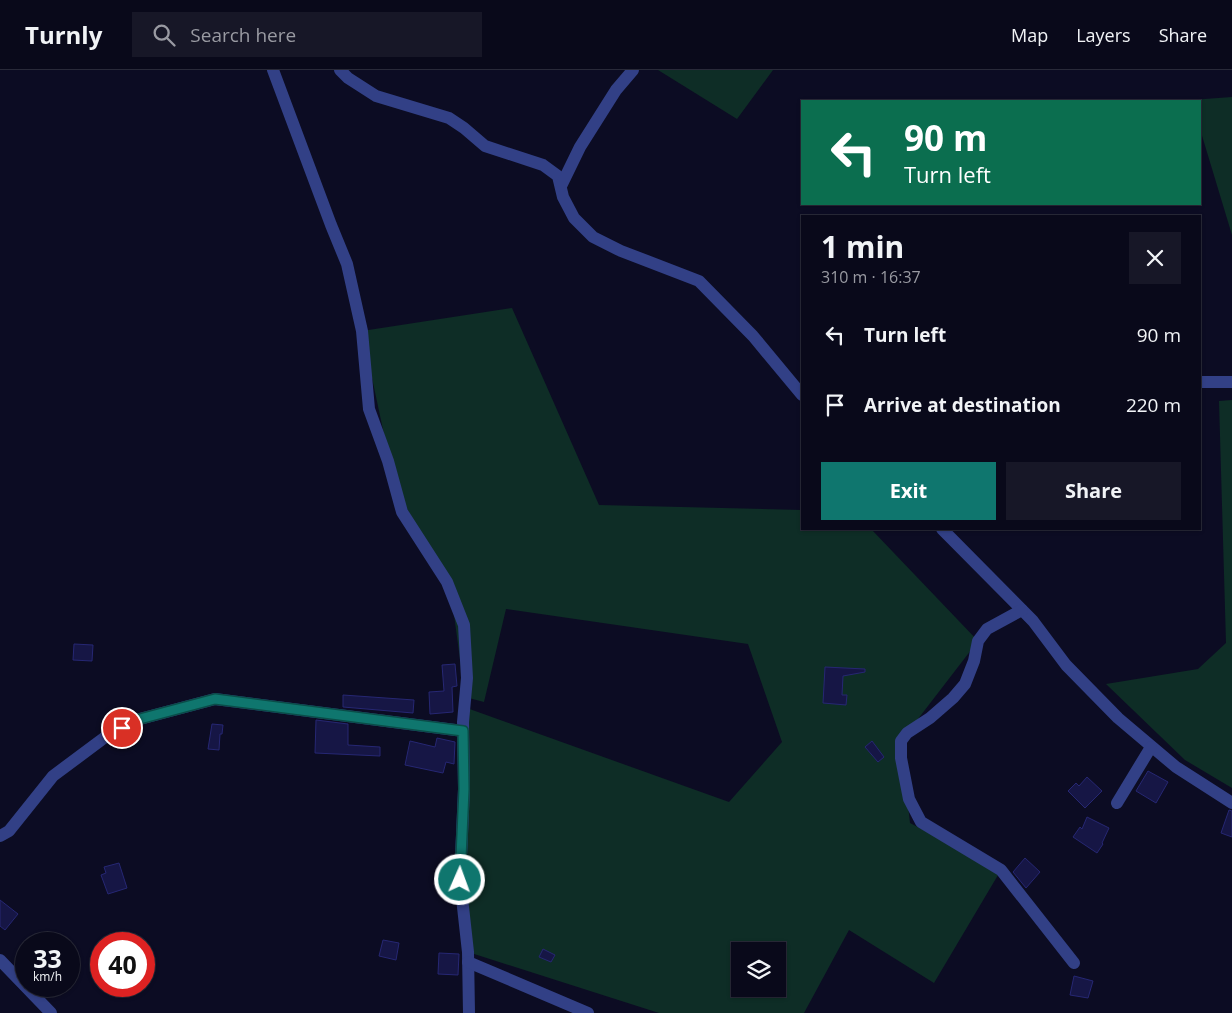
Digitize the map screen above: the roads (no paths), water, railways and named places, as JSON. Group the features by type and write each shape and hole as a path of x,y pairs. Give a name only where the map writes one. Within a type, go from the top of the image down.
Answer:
{"street":[{"path":"273,70 347,264 362,331 369,409 388,460 402,512 448,582 464,625 467,678 463,731 464,789 460,880 468,962 469,1013"},
{"path":"340,70 348,78 376,96 449,118 485,146 542,165 558,176 563,197 574,218 593,237 621,252 699,281 753,336 801,394"},
{"path":"561,186 580,147 616,90 633,70"},
{"path":"1201,382 1232,382"},
{"path":"943,530 1033,621 1066,665 1118,718 1176,767 1232,803"},
{"path":"1022,610 987,629 978,641 974,661 965,684 953,698 930,718 907,733 901,741 900,758 909,799 921,822 1001,870 1074,963"},
{"path":"0,836 9,831 53,776 108,735 136,720 215,699 463,731"},
{"path":"1117,803 1151,747"},
{"path":"0,960 51,1013"},
{"path":"468,962 588,1013"}]}
